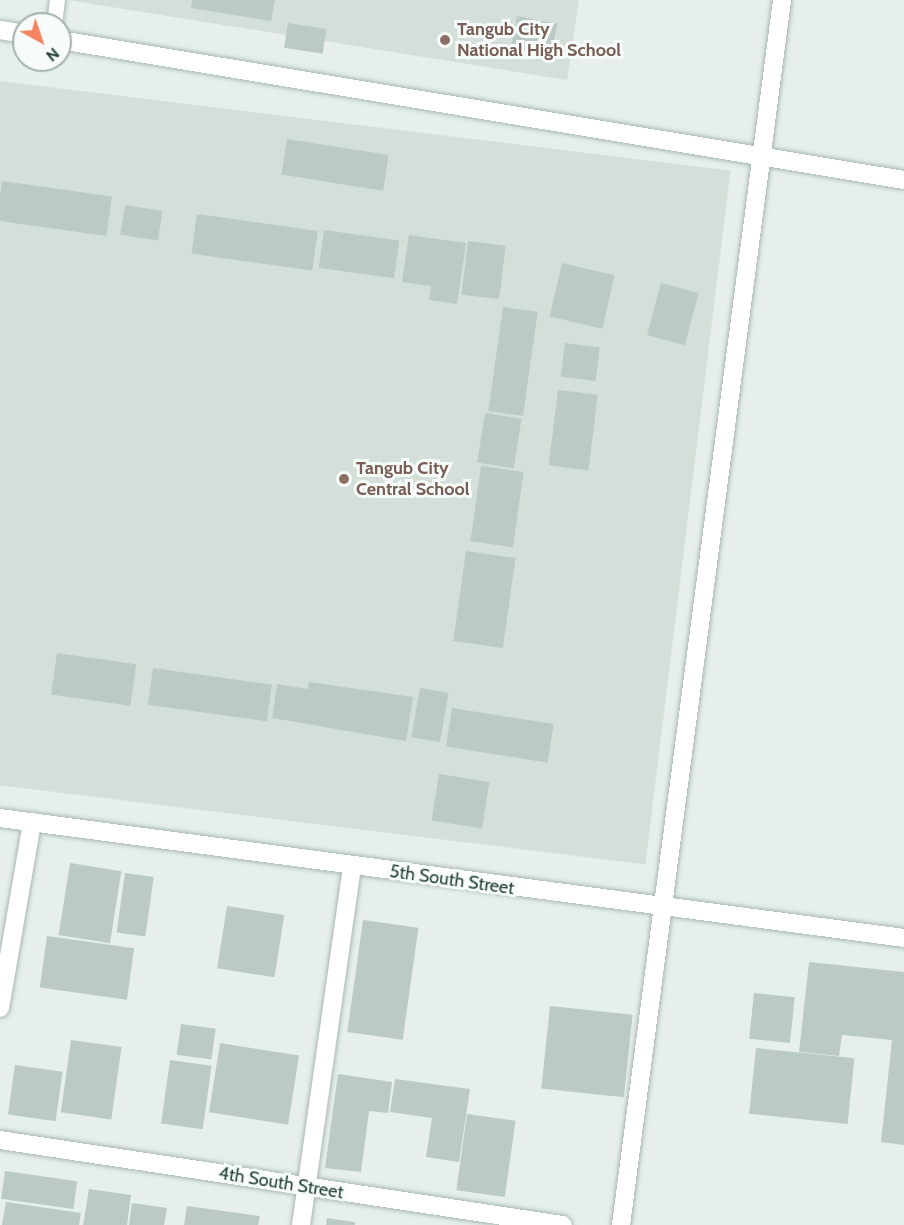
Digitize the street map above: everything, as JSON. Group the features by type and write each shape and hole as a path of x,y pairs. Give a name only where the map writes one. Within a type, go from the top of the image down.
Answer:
{"street":[{"path":"621,1225 782,0"},
{"path":"72,42 760,159 904,180"},
{"name":"5th South Street","path":"0,818 663,909 904,938"},
{"path":"0,1008 32,822"},
{"path":"301,1225 352,866"},
{"name":"4th South Street","path":"0,1140 563,1225"}],"shaded area":[{"name":"Tangub City National High School","path":"68,0 579,0 567,80"},
{"name":"Tangub City Central School","path":"0,81 731,171 645,864 0,785"}],"building":[{"path":"192,0 275,0 271,21 191,8"},
{"path":"517,16 557,24 550,61 510,53"},
{"path":"288,23 327,29 323,54 284,48"},
{"path":"287,139 389,155 383,191 281,175"},
{"path":"2,181 112,196 106,236 0,221"},
{"path":"125,205 163,211 158,241 120,235"},
{"path":"197,214 318,231 312,271 191,254"},
{"path":"324,230 399,241 394,278 319,268"},
{"path":"409,235 466,243 457,304 429,300 431,286 402,282"},
{"path":"468,241 506,246 499,299 461,295"},
{"path":"562,263 615,275 602,329 550,317"},
{"path":"661,283 699,293 685,345 647,335"},
{"path":"503,307 538,312 523,416 488,411"},
{"path":"565,343 600,347 596,381 561,377"},
{"path":"558,390 598,395 588,470 549,465"},
{"path":"485,413 522,419 514,468 477,462"},
{"path":"481,466 524,472 513,547 470,541"},
{"path":"466,551 516,558 503,648 453,641"},
{"path":"57,653 136,664 130,706 51,695"},
{"path":"153,668 272,685 267,721 148,705"},
{"path":"309,682 413,697 406,741 272,718 277,684 308,689"},
{"path":"420,688 449,693 440,742 411,737"},
{"path":"452,708 554,724 548,763 446,747"},
{"path":"439,774 489,782 482,828 432,820"},
{"path":"70,863 121,871 110,943 59,935"},
{"path":"125,873 154,877 145,936 117,932"},
{"path":"227,906 284,915 274,977 217,968"},
{"path":"363,920 418,928 403,1040 347,1032"},
{"path":"47,936 134,948 127,1000 40,987"},
{"path":"809,962 904,972 904,1145 881,1142 892,1040 842,1035 839,1056 799,1052"},
{"path":"754,993 795,997 790,1043 749,1039"},
{"path":"550,1006 633,1015 624,1097 541,1089"},
{"path":"181,1024 216,1029 211,1060 177,1055"},
{"path":"71,1040 122,1047 111,1119 61,1112"},
{"path":"220,1043 299,1056 288,1125 209,1112"},
{"path":"756,1048 854,1058 848,1124 749,1114"},
{"path":"170,1060 212,1066 203,1129 161,1123"},
{"path":"15,1065 63,1072 56,1121 8,1115"},
{"path":"338,1074 392,1082 388,1113 369,1111 361,1172 325,1168"},
{"path":"395,1079 470,1089 459,1162 426,1157 432,1118 390,1112"},
{"path":"467,1114 516,1121 505,1197 456,1190"},
{"path":"5,1171 77,1181 73,1209 1,1199"},
{"path":"89,1189 131,1195 127,1225 83,1225"},
{"path":"6,1202 81,1213 79,1225 2,1225"},
{"path":"132,1203 167,1208 164,1225 129,1225"},
{"path":"187,1206 260,1216 258,1225 184,1225"},
{"path":"327,1218 355,1222 355,1225 326,1225"}],"place":[{"name":"Tangub City National High School","path":"445,40"},
{"name":"Tangub City Central School","path":"344,479"}]}
